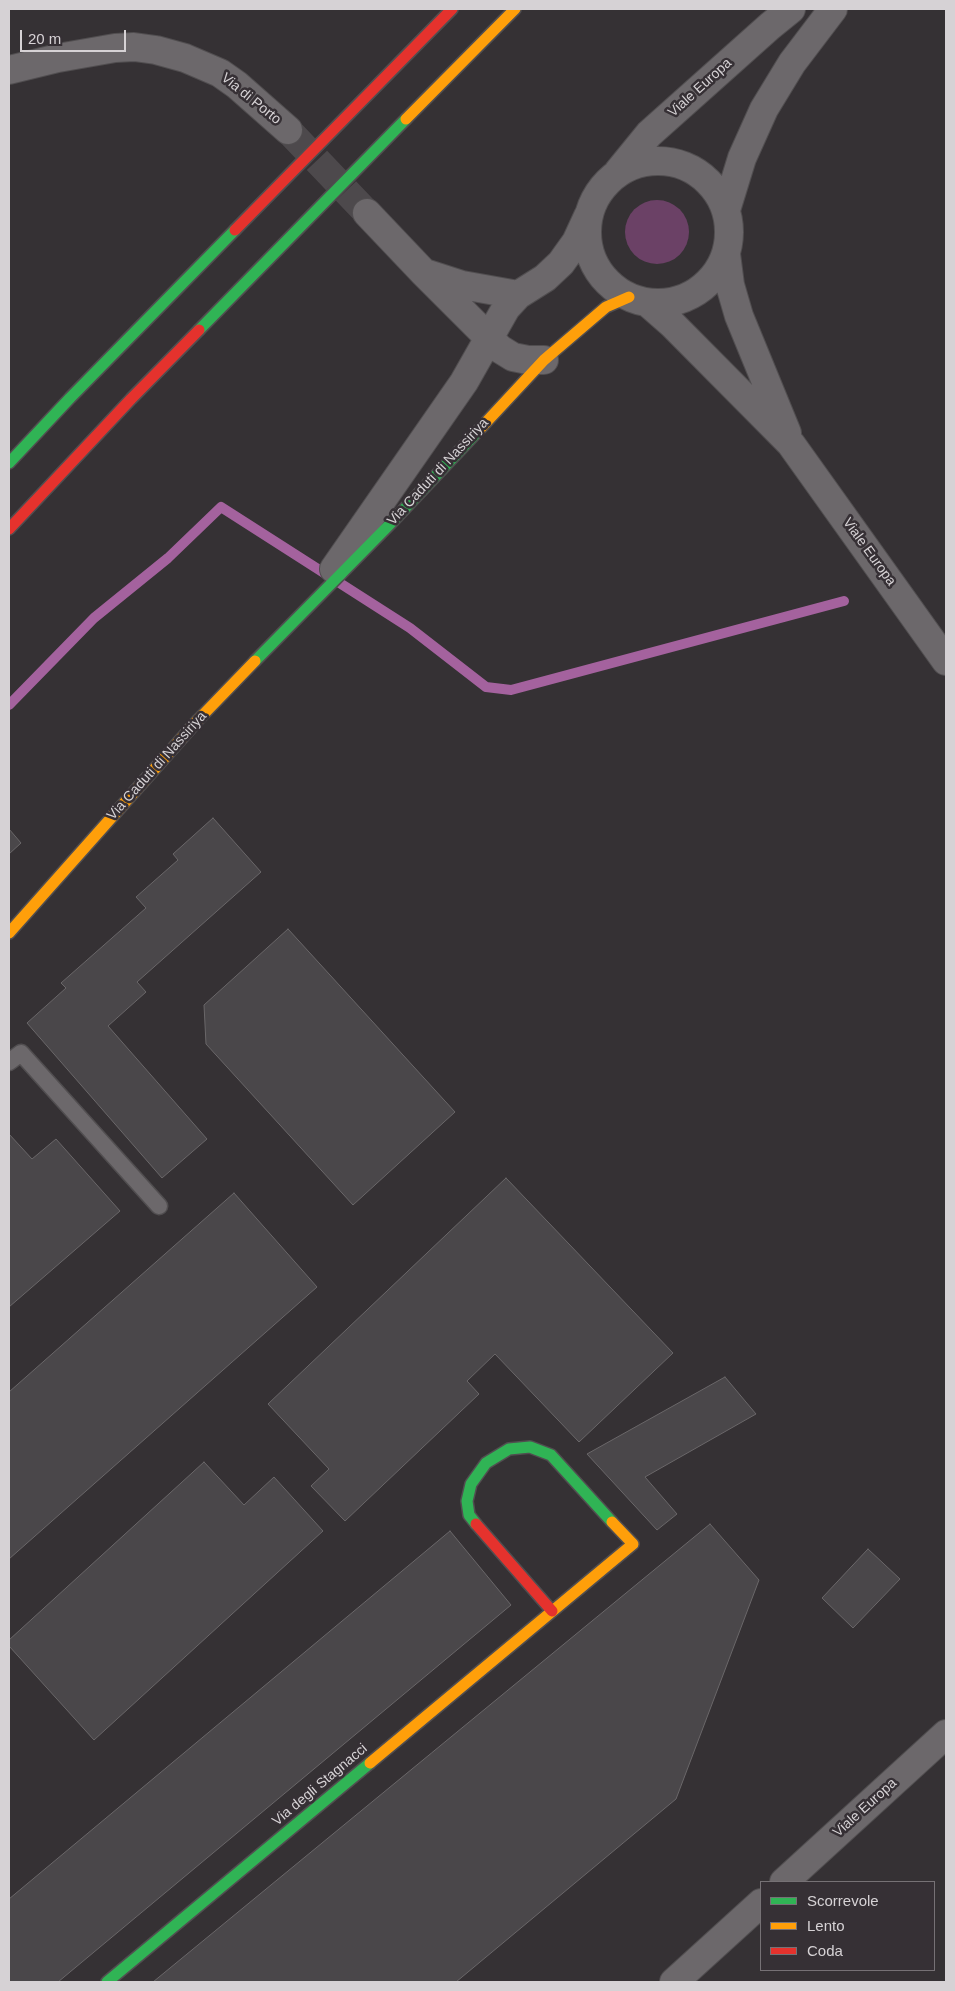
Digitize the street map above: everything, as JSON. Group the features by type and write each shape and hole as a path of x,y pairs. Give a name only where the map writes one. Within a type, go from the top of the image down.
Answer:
{"main road":[{"path":"9,463 452,9"},
{"path":"9,528 145,385 515,9"},
{"path":"544,360 606,307 638,300"},
{"name":"Via Caduti di Nassiriya","path":"9,933 198,720 309,604 393,521 544,360"},
{"name":"Via degli Stagnacci","path":"107,1982 633,1544 551,1455 530,1447 508,1449 486,1463 471,1484 467,1501 469,1515 552,1611"}],"street":[{"name":"Viale Europa","path":"617,174 649,134 791,9"},
{"path":"588,216 587,237 591,258 606,281 616,291 638,300 668,303 687,297 704,287 717,272 726,254 728,240 726,210 742,158 764,109 792,63 833,9"},
{"name":"Via di Porto","path":"9,70 106,49 134,47 156,50 185,58 220,73 237,85 288,130"},
{"path":"489,339 506,308 518,294 545,278 561,263 576,242 599,192 617,174 632,166 648,162 665,161 681,165 696,172 708,182 726,210"},
{"path":"367,213 500,349 513,357 528,360 544,360"},
{"name":"Viale Europa","path":"726,254 730,285 739,316 791,444"},
{"path":"424,273 462,285 518,294"},
{"name":"Viale Europa","path":"638,300 672,324 791,444 946,661"},
{"name":"Via Caduti di Nassiriya","path":"309,604 464,382 489,339"},
{"name":"Viale Europa","path":"785,1881 946,1734"},
{"path":"674,1982 760,1904"}],"lane":[{"path":"9,1062 21,1053 159,1206"}],"shaded area":[{"path":"657,200 675,205 680,209 684,214 689,232 684,250 680,255 675,259 657,264 639,259 634,255 630,250 625,232 630,214 634,209 639,205"}],"building":[{"path":"213,818 261,872 137,982 146,992 108,1026 207,1139 162,1178 27,1023 66,988 61,983 146,908 136,897 178,860 173,854"},
{"path":"9,829 21,843 9,854"},
{"path":"288,929 455,1112 353,1205 206,1044 204,1005"},
{"path":"9,1134 32,1159 56,1139 120,1211 9,1307"},
{"path":"506,1178 673,1353 579,1442 495,1354 467,1381 479,1394 345,1521 311,1486 329,1469 268,1404"},
{"path":"234,1193 317,1287 9,1559 9,1392"},
{"path":"725,1377 756,1414 645,1477 677,1514 657,1530 587,1454"},
{"path":"204,1462 244,1505 274,1477 323,1531 94,1740 9,1646 9,1640"},
{"path":"710,1524 759,1580 676,1799 456,1982 153,1982"},
{"path":"450,1531 511,1605 58,1982 9,1982 9,1899"},
{"path":"868,1549 900,1579 853,1628 822,1598"}],"waterway":[{"path":"9,705 94,618 168,558 221,507 410,628 486,687 511,690 844,601"}],"tunnel":[{"path":"288,130 367,213"}],"traffic: fast":[{"path":"199,330 406,119"},
{"path":"9,463 235,230"},
{"path":"255,661 393,521 478,431"},
{"path":"476,1524 469,1515 467,1501 471,1484 486,1463 509,1449 530,1447 551,1455 612,1522"},
{"path":"107,1982 370,1763"}],"traffic: slow":[{"path":"406,119 515,9"},
{"path":"478,431 544,360 606,307 629,297"},
{"path":"9,933 198,720 255,661"},
{"path":"370,1763 633,1544 612,1522"}],"traffic: jam":[{"path":"235,230 452,9"},
{"path":"9,529 131,399 199,330"},
{"path":"476,1524 552,1611"}]}
